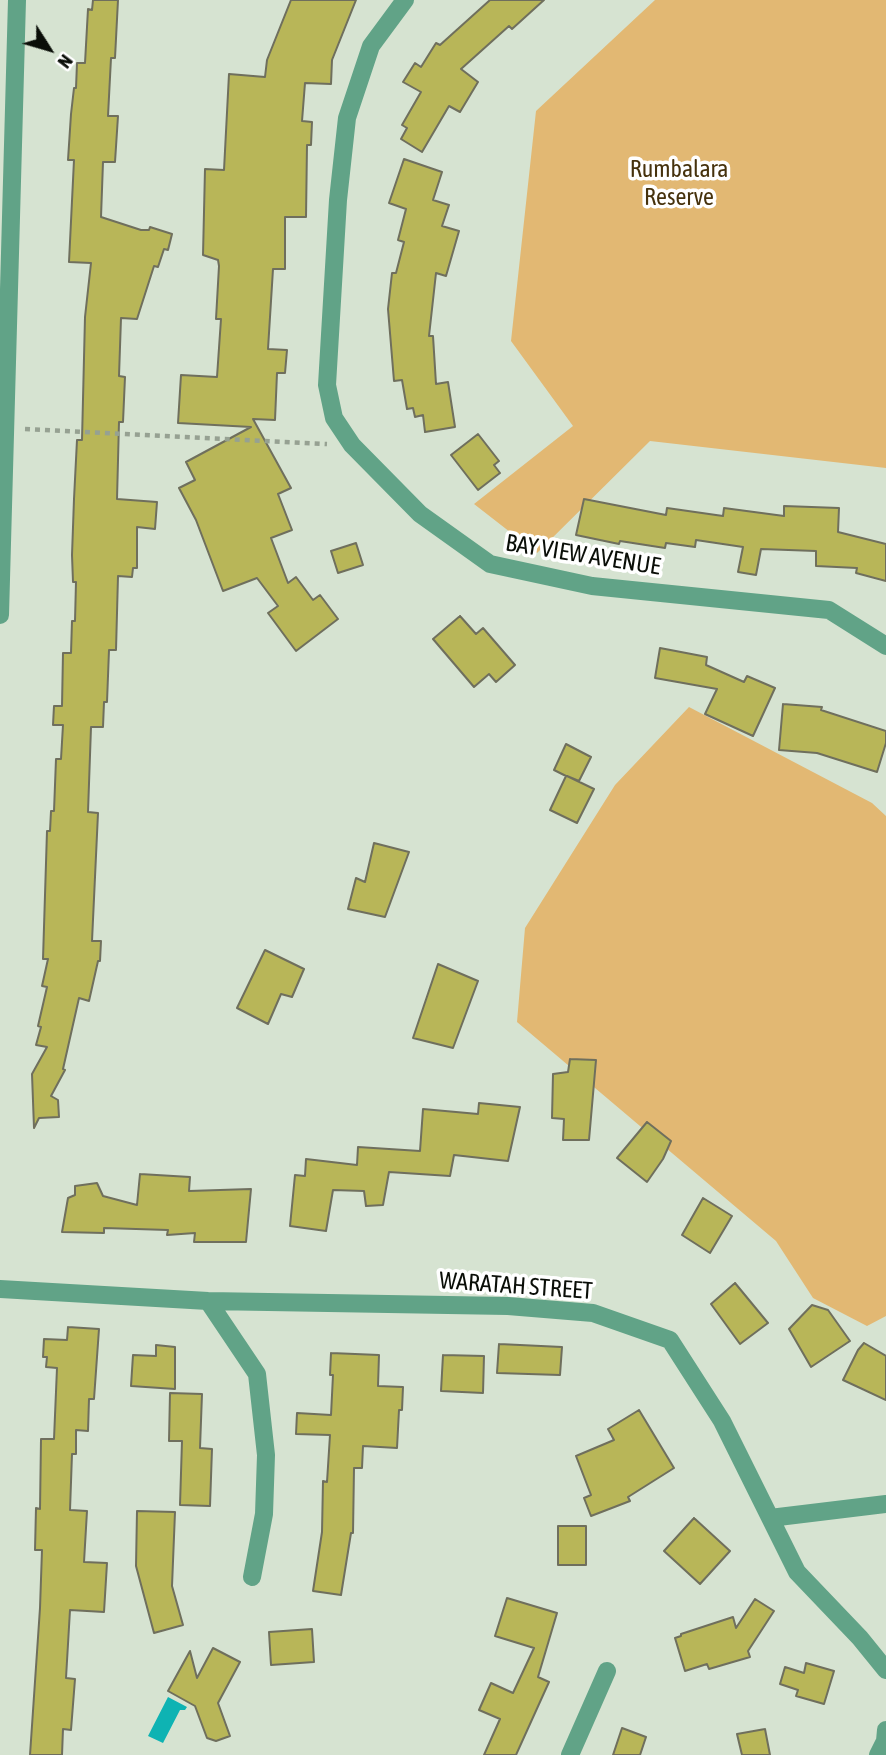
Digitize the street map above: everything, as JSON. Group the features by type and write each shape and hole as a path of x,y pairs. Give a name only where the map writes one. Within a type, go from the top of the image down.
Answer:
{"street":[{"path":"0,615 17,0"},
{"name":"BAY VIEW AVENUE","path":"405,0 371,46 347,118 338,200 327,385 334,418 352,446 420,514 490,564 592,586 829,610 886,646"},
{"name":"WARATAH STREET","path":"0,1289 208,1301 508,1306 593,1313 670,1340 722,1421 797,1572 860,1638 886,1670"},
{"path":"208,1301 257,1374 266,1455 264,1514 252,1577"},
{"path":"770,1518 886,1504"},
{"path":"570,1755 607,1671"},
{"path":"878,1755 885,1741 886,1730"}],"path":[{"path":"6,428 352,446"}],"green space":[{"name":"Rumbalara Reserve","path":"655,0 886,0 886,468 650,441 537,553 474,504 573,426 511,341 536,111"},
{"path":"689,707 872,803 886,816 886,1316 867,1326 813,1298 776,1241 517,1022 525,928 615,785"}],"water":[{"path":"168,1697 187,1707 180,1710 163,1743 148,1736"}],"building":[{"path":"93,0 118,0 108,116 118,116 115,162 103,162 101,217 141,230 149,230 150,227 172,234 168,250 164,249 158,267 154,266 137,319 121,318 119,376 125,377 123,422 119,422 117,499 157,502 155,529 137,527 137,568 133,568 132,577 118,576 116,650 109,650 103,727 91,727 88,812 98,813 92,941 101,941 100,961 89,1001 79,998 63,1069 65,1070 51,1096 58,1100 59,1117 39,1118 34,1128 32,1074 47,1047 36,1045 47,987 42,986 48,959 43,959 47,831 50,831 51,811 54,811 56,759 61,759 63,725 53,725 54,706 62,706 63,653 71,653 72,621 75,621 76,582 73,582 72,555 74,499 77,440 82,440 85,317 91,263 69,262 74,160 68,160 77,63 85,63 88,9 92,10"},
{"path":"291,0 356,0 332,60 331,84 305,83 302,121 312,122 311,145 307,145 306,217 285,217 285,269 273,269 268,349 287,350 285,373 277,373 275,420 253,419 291,488 278,494 292,530 271,538 288,583 296,577 313,600 320,595 338,619 296,651 268,613 278,606 257,578 223,591 196,520 179,488 195,480 186,462 251,427 178,423 181,375 217,377 221,319 216,319 219,266 218,260 203,255 205,169 224,170 229,74 265,77 267,60"},
{"path":"490,0 544,0 512,29 509,26 461,69 478,82 460,112 449,106 422,152 401,139 407,128 402,125 421,92 403,82 415,63 421,67 436,43 440,45"},
{"path":"404,159 442,172 433,200 449,205 442,226 459,231 446,276 436,273 429,336 433,336 436,384 448,382 455,427 425,432 423,415 415,417 413,408 407,409 402,380 394,381 388,309 392,273 396,273 404,242 398,240 406,209 389,203"},
{"path":"478,434 499,461 494,465 500,473 478,490 451,455"},
{"path":"584,499 666,515 667,508 723,516 724,508 784,516 784,506 839,508 838,532 886,544 886,581 856,573 857,568 816,566 816,551 761,549 756,575 738,572 743,547 696,540 695,547 666,543 665,548 620,541 619,544 576,535"},
{"path":"356,543 363,565 338,573 331,551"},
{"path":"460,616 476,634 483,628 515,665 496,682 489,674 474,687 433,639"},
{"path":"660,648 707,657 706,665 744,682 747,676 775,688 753,736 705,714 717,689 655,678"},
{"path":"783,704 822,707 821,710 886,731 886,743 877,772 817,753 779,750"},
{"path":"566,744 591,757 579,781 567,776 594,789 577,823 550,810 566,776 554,770"},
{"path":"374,843 409,852 385,917 348,909 356,878 365,882"},
{"path":"265,950 304,969 292,997 281,994 268,1024 237,1008"},
{"path":"438,964 478,981 453,1048 413,1038"},
{"path":"570,1059 596,1060 589,1140 563,1140 564,1119 552,1118 553,1074 568,1072"},
{"path":"479,1103 520,1107 508,1161 454,1155 450,1176 389,1172 383,1205 366,1206 364,1191 333,1190 326,1231 290,1226 295,1175 305,1176 306,1159 357,1165 358,1147 420,1151 423,1109 478,1114"},
{"path":"647,1122 671,1141 663,1159 647,1182 617,1158"},
{"path":"140,1174 190,1177 189,1191 251,1189 246,1242 194,1242 195,1233 167,1235 168,1230 104,1228 104,1233 62,1232 68,1198 75,1195 75,1186 97,1183 103,1196 137,1205"},
{"path":"703,1198 732,1216 710,1253 682,1235"},
{"path":"735,1283 768,1323 740,1344 711,1304"},
{"path":"812,1305 828,1310 850,1341 811,1367 789,1329"},
{"path":"68,1327 99,1329 94,1399 89,1399 88,1431 76,1430 76,1454 72,1454 70,1510 87,1511 84,1562 107,1563 104,1612 70,1610 66,1678 75,1679 71,1730 63,1729 62,1755 30,1755 42,1550 35,1550 36,1508 40,1509 41,1439 54,1439 57,1368 46,1367 47,1357 43,1357 44,1339 67,1340"},
{"path":"864,1343 886,1356 886,1400 843,1380"},
{"path":"499,1344 562,1347 560,1375 497,1373"},
{"path":"156,1345 175,1347 175,1389 131,1386 133,1355 156,1356"},
{"path":"331,1353 379,1355 378,1386 403,1387 397,1448 363,1446 362,1468 354,1468 353,1533 341,1595 313,1591 322,1532 323,1481 327,1482 330,1435 296,1434 297,1413 331,1415"},
{"path":"443,1355 484,1356 483,1393 441,1391"},
{"path":"170,1393 202,1394 200,1448 212,1449 210,1506 180,1505 182,1441 169,1441"},
{"path":"639,1410 674,1468 628,1497 630,1501 591,1516 584,1498 591,1495 576,1456 614,1440 608,1429"},
{"path":"137,1511 175,1512 172,1586 183,1625 154,1633 136,1566"},
{"path":"694,1518 730,1551 700,1584 664,1551"},
{"path":"558,1526 586,1526 586,1565 558,1565"},
{"path":"507,1598 557,1613 538,1677 549,1682 516,1755 484,1755 500,1719 479,1710 491,1683 513,1693 534,1648 495,1636"},
{"path":"755,1599 774,1611 748,1651 750,1657 709,1669 707,1664 685,1671 675,1638 733,1617 736,1628"},
{"path":"312,1629 314,1662 271,1665 269,1632"},
{"path":"213,1648 240,1662 218,1703 230,1736 216,1741 207,1738 195,1706 168,1691 190,1651 197,1678"},
{"path":"806,1663 834,1671 824,1704 796,1696 798,1690 780,1684 785,1667 804,1673"},
{"path":"622,1728 646,1737 640,1755 613,1755"},
{"path":"765,1729 770,1755 742,1755 737,1734"}]}
